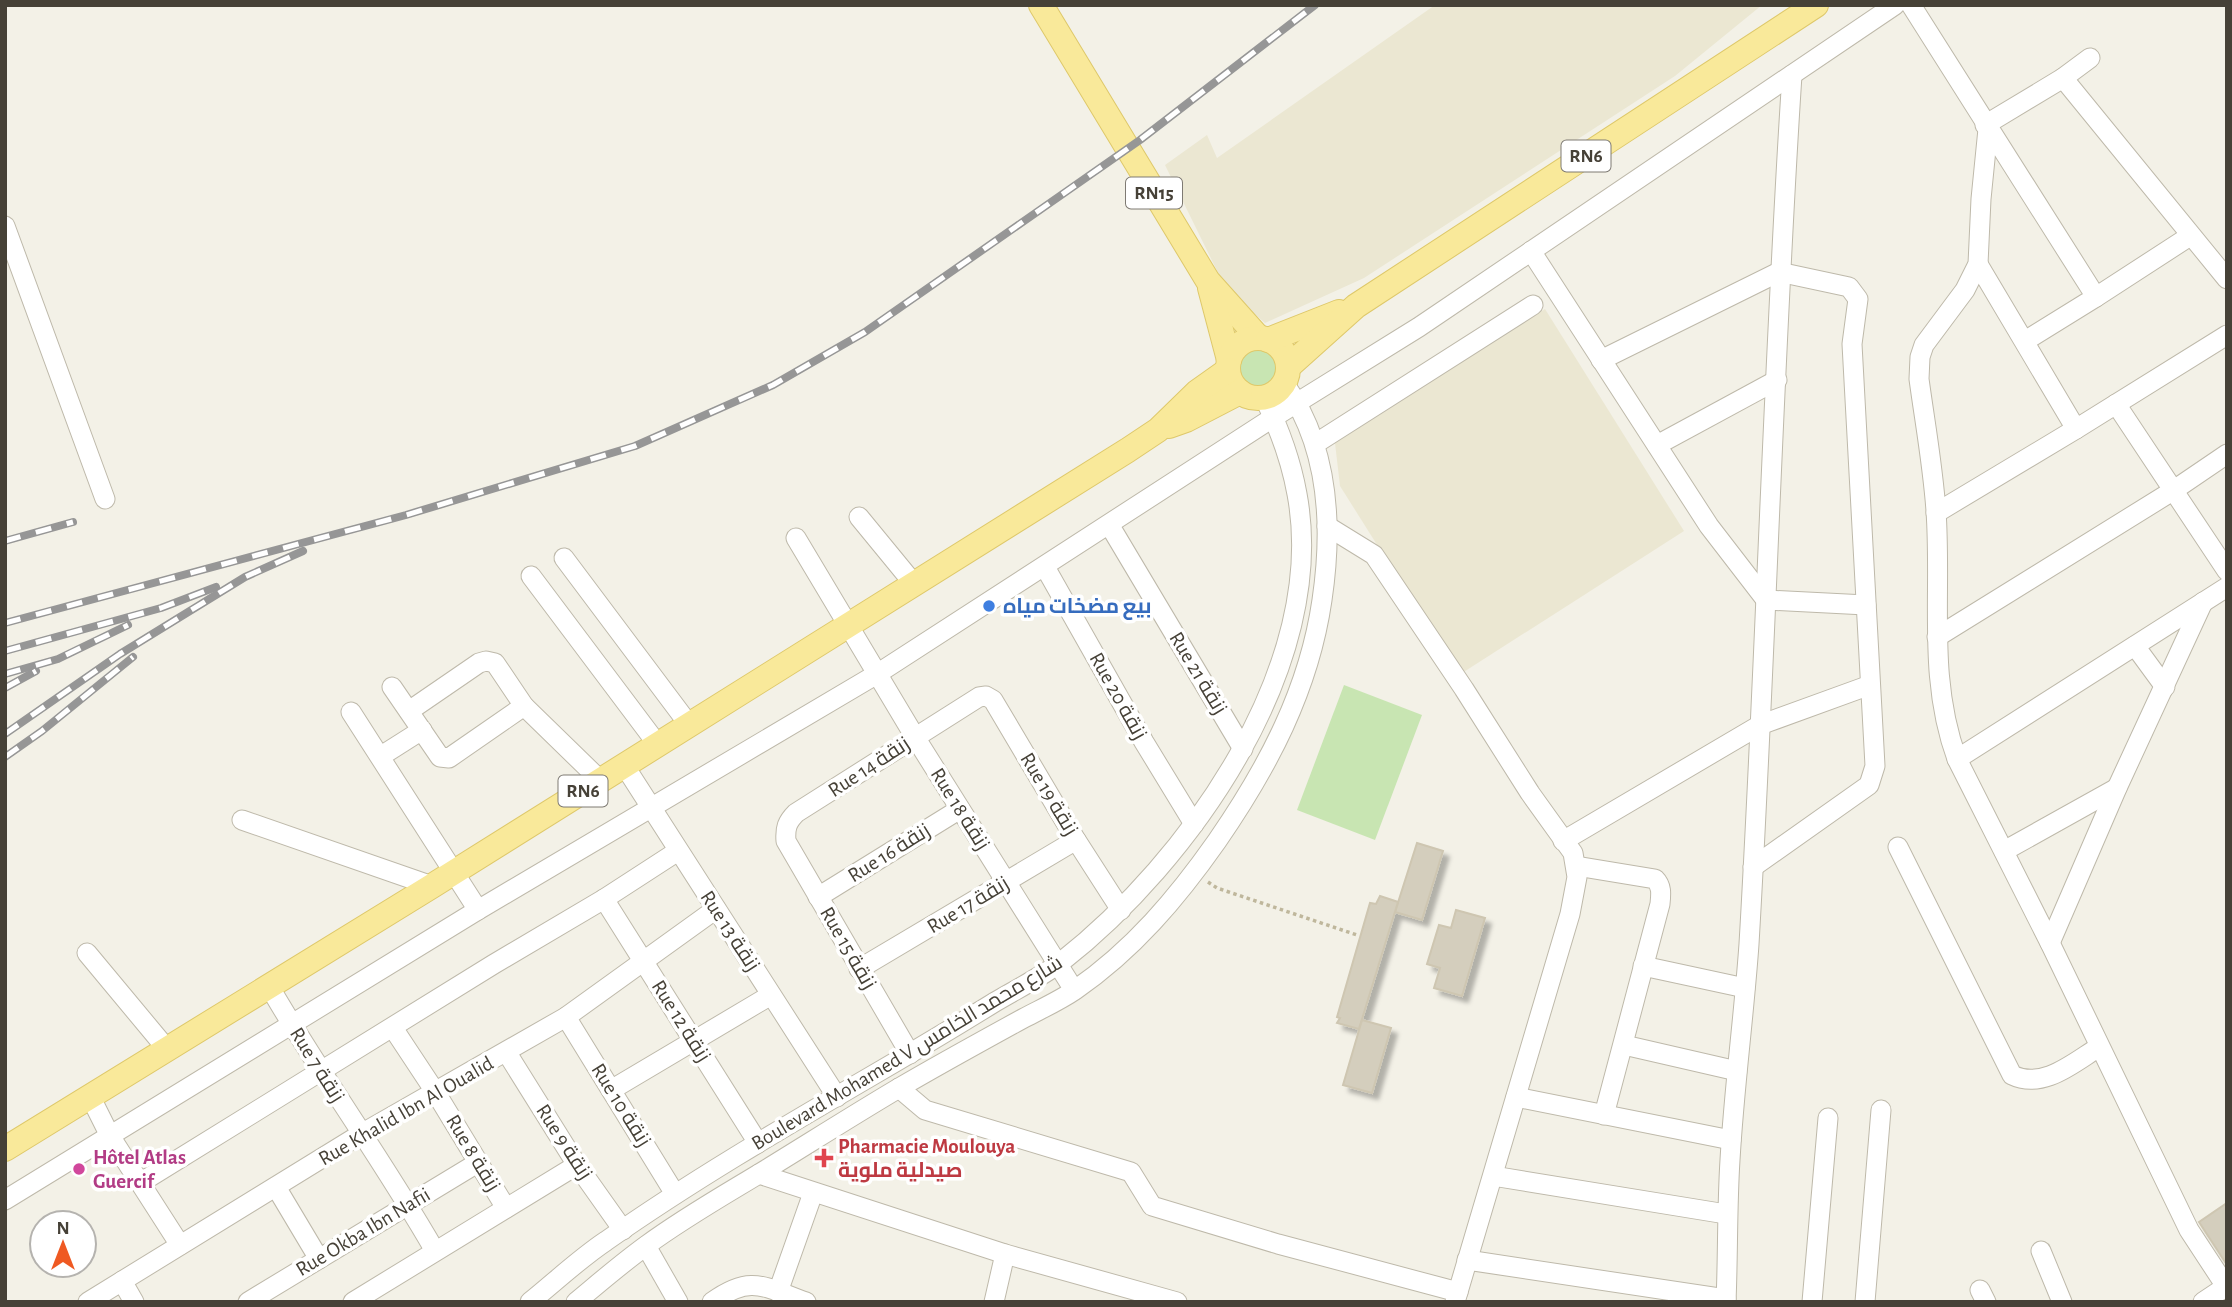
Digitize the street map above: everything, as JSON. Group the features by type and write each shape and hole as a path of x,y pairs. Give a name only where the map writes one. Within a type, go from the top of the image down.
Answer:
{"main road":[{"name":"RN15","path":"1041,5 1208,281 1263,386"},
{"name":"RN6","path":"5,1149 690,726 1158,430 1197,392 1263,386 1356,306 1816,5"},
{"name":"RN15","path":"1208,281 1263,339"},
{"name":"RN6","path":"1263,386 1232,353 1243,342 1263,339 1356,306"},
{"path":"1263,339 1282,350 1263,386"}],"street":[{"path":"5,1200 478,910 877,674 1110,526 1263,386 1419,327 1895,5"},
{"path":"1911,5 2095,298"},
{"path":"1987,127 2090,58"},
{"path":"1467,1260 1726,1300 1726,1214 1753,867 1777,380 1779,272 1792,75"},
{"path":"2063,78 2227,279"},
{"path":"1987,127 1978,264 1965,290 1929,335 1920,358 1919,379 1936,513 1938,677 1942,707 1947,733 1957,759 2050,943 2189,1230 2226,1287 2203,1302"},
{"path":"5,226 104,499"},
{"path":"2025,341 2190,236"},
{"path":"1531,251 1709,526 1766,600 1866,605"},
{"path":"1978,264 2076,429"},
{"path":"1601,360 1779,272 1849,287 1858,299 1852,344 1875,766 1869,785 1753,867"},
{"path":"1318,442 1533,306"},
{"path":"1936,513 2227,335"},
{"path":"1657,445 1777,380"},
{"name":"Boulevard Mohamed V شارع محمد الخامس","path":"576,1302 646,1246 723,1194 899,1088 1074,990 1138,939 1180,892 1246,798 1270,758 1301,684 1320,614 1327,565 1327,527 1324,480 1317,451 1263,386"},
{"name":"Boulevard Mohamed V شارع محمد الخامس","path":"530,1302 603,1243 676,1194 1058,965 1121,910 1171,854 1243,749 1274,683 1289,638 1301,552 1298,497 1290,462 1263,386"},
{"path":"2116,404 2227,571"},
{"path":"1937,637 2174,490 2227,454"},
{"path":"859,517 914,584"},
{"name":"Rue 21 زنقة","path":"1110,526 1243,749"},
{"path":"899,1088 925,1110 1131,1172 1152,1206 1456,1297 1573,904 1576,866 1573,853 1530,793 1374,555 1327,527"},
{"name":"Rue 18 زنقة","path":"796,538 915,737 1074,990"},
{"path":"564,558 690,726"},
{"name":"Rue 20 زنقة","path":"1045,567 1144,742 1194,824"},
{"path":"531,576 658,744"},
{"path":"1957,759 2227,587"},
{"path":"2050,943 2203,602"},
{"path":"2135,646 2165,687"},
{"path":"409,711 486,661 495,663 524,706 600,780"},
{"path":"1563,841 1760,725 1870,685"},
{"path":"392,687 440,757 449,758 524,706"},
{"name":"Rue 19 زنقة","path":"969,703 986,696 993,700 1121,910"},
{"name":"Rue 14 زنقة","path":"786,841 788,821 796,813 969,703"},
{"path":"351,712 478,910"},
{"path":"381,755 422,730"},
{"name":"Rue 13 زنقة","path":"624,765 837,1097"},
{"path":"2004,851 2118,788"},
{"name":"Rue 16 زنقة","path":"818,897 960,809"},
{"path":"242,820 432,886"},
{"name":"Rue 17 زنقة","path":"859,969 1076,840"},
{"name":"Rue 15 زنقة","path":"786,841 910,1054"},
{"path":"1898,847 2012,1075 2024,1081 2041,1079 2061,1072 2099,1047"},
{"path":"139,1183 604,899 678,850"},
{"path":"1576,866 1655,879 1659,884 1660,904 1604,1115"},
{"name":"Rue 12 زنقة","path":"604,899 758,1143"},
{"name":"Rue Khalid Ibn Al Oualid","path":"88,1302 361,1134 566,1017 716,909"},
{"path":"87,953 166,1048"},
{"path":"1643,966 1745,988"},
{"name":"Rue 7 زنقة","path":"269,986 435,1251"},
{"path":"611,1090 771,995"},
{"name":"Rue 10 زنقة","path":"566,1017 676,1194"},
{"name":"Rue 8 زنقة","path":"393,1028 506,1209"},
{"path":"1623,1045 1737,1071"},
{"name":"Rue 9 زنقة","path":"507,1053 577,1165 623,1230"},
{"path":"90,1096 110,1136 180,1245"},
{"path":"1516,1097 1731,1140"},
{"path":"1865,1302 1881,1110"},
{"path":"1812,1302 1828,1118"},
{"name":"Rue Okba Ibn Nafii","path":"248,1302 272,1296 319,1259 478,1163"},
{"path":"353,1302 577,1165"},
{"path":"759,1174 1004,1254 1177,1302"},
{"path":"1493,1175 1726,1214"},
{"path":"276,1186 319,1259"},
{"path":"778,1292 813,1193"},
{"path":"646,1246 678,1302"},
{"path":"2041,1251 2062,1302"},
{"path":"994,1302 1004,1254"},
{"path":"121,1281 134,1302"},
{"path":"712,1302 744,1284 760,1284 806,1302"}],"path":[{"path":"1194,873 1217,888 1357,935"}],"shaded area":[{"path":"1435,5 1762,5 1675,76 1364,278 1265,323 1226,289 1165,165 1207,135 1217,158"},
{"path":"1545,309 1684,531 1459,675 1340,486 1335,443"}],"green space":[{"path":"1259,346 1268,347 1275,352 1280,359 1280,377 1275,384 1268,389 1259,390 1250,389 1243,384 1238,377 1237,368 1238,359 1243,352 1250,347"},
{"path":"1344,685 1422,715 1375,840 1297,810"}],"building":[{"path":"1417,843 1443,851 1422,920 1395,912"},
{"path":"1380,896 1398,902 1359,1029 1337,1023 1340,1018 1337,1017 1370,903 1376,904"},
{"path":"1456,910 1485,918 1462,996 1434,988 1440,968 1427,964 1439,925 1451,928"},
{"path":"1362,1020 1391,1028 1372,1093 1343,1085"},
{"path":"2227,1203 2227,1265 2199,1222"}],"railway":[{"path":"5,623 406,515 635,446 773,385 865,332 1140,140 1315,5"},
{"path":"5,541 73,522"},
{"path":"5,734 120,654 245,577 303,551"},
{"path":"5,651 161,608 216,587"},
{"path":"5,674 58,659 128,625"},
{"path":"5,757 42,731 133,657"},
{"path":"5,688 36,671"}],"place":[{"name":"بيع مضخات مياه","path":"989,606"},
{"name":"Pharmacie Moulouya صيدلية ملوية","path":"824,1158"},
{"name":"Hôtel Atlas Guercif","path":"79,1169"}]}
